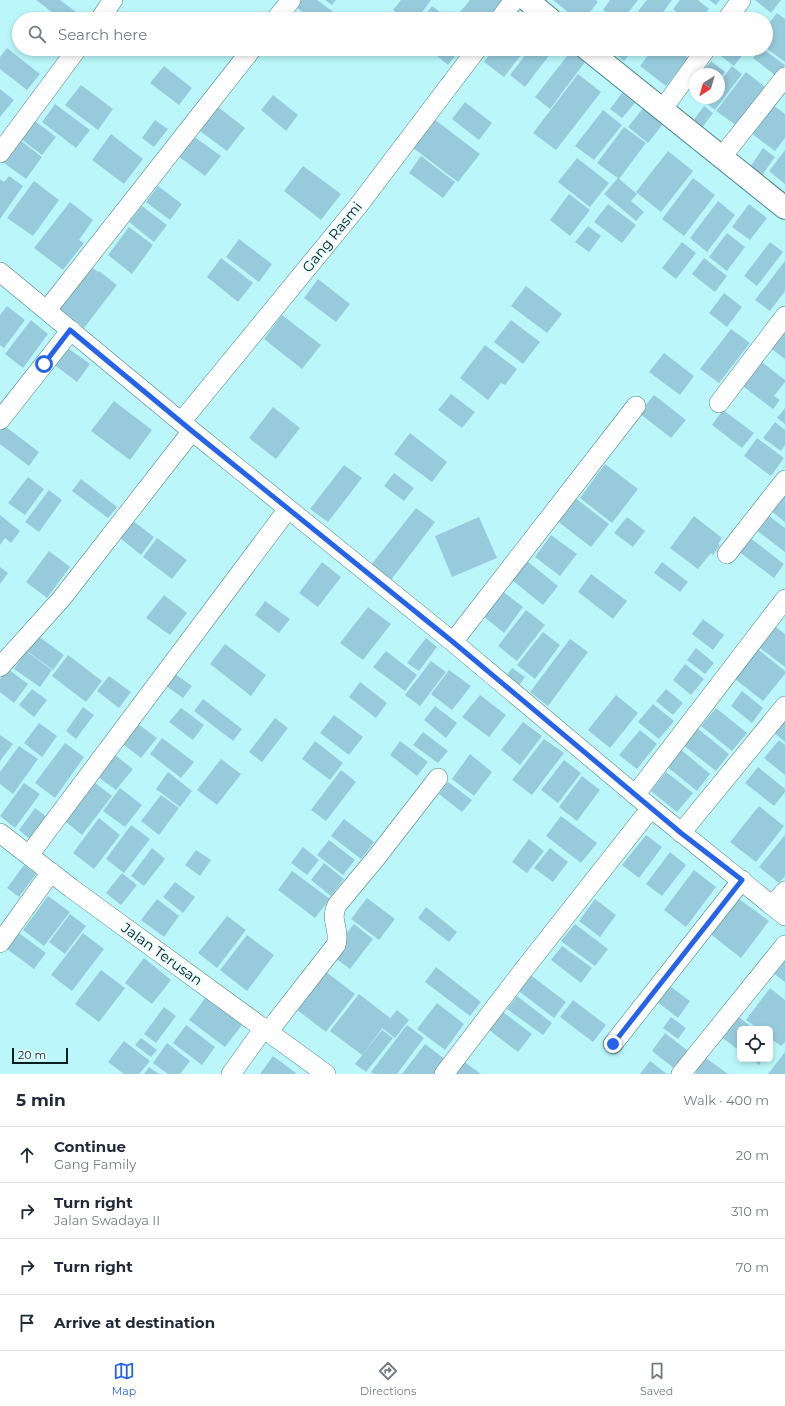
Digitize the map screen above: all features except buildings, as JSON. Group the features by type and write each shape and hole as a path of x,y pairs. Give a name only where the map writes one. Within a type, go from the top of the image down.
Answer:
{"street":[{"path":"105,12 113,0"},
{"path":"282,12 291,0"},
{"path":"505,12 514,0"},
{"path":"527,0 542,12"},
{"path":"732,12 741,0"},
{"path":"0,153 72,56"},
{"path":"47,310 247,56"},
{"name":"Gang Rasmi","path":"0,668 62,598 186,426 358,206 472,56"},
{"path":"595,56 785,208"},
{"path":"662,110 701,56"},
{"path":"721,158 785,77"},
{"path":"0,272 288,510 453,642 681,833 742,880 779,911 785,891"},
{"path":"719,403 785,316"},
{"path":"0,420 70,330"},
{"path":"453,642 636,406"},
{"path":"727,554 785,480"},
{"path":"28,855 288,510"},
{"path":"635,795 785,599"},
{"path":"681,833 785,706"},
{"path":"231,1074 336,945 338,937 333,913 337,905 376,858 438,778"},
{"path":"444,1074 651,808"},
{"name":"Jalan Terusan","path":"0,833 71,888 326,1074"},
{"path":"0,943 51,872"},
{"path":"613,1044 742,880"},
{"path":"681,1074 785,945"}],"route":[{"path":"44,364 70,330 288,510 453,642 681,833 742,880 613,1044"}]}
